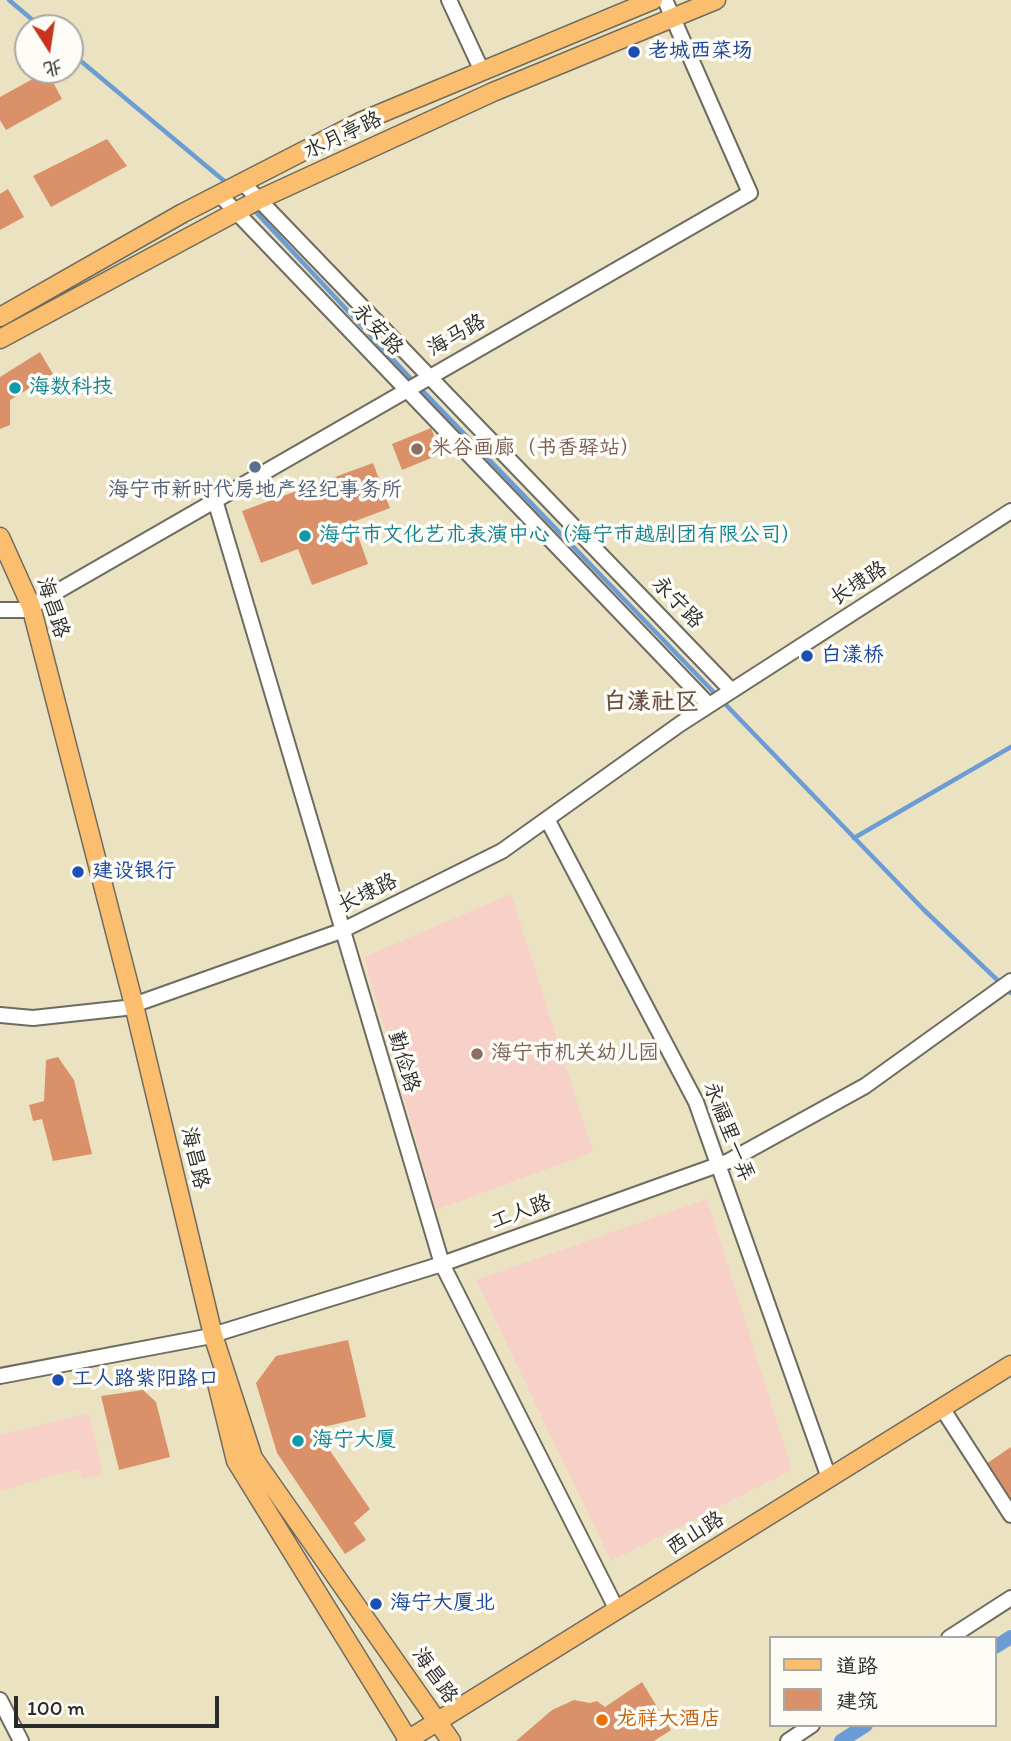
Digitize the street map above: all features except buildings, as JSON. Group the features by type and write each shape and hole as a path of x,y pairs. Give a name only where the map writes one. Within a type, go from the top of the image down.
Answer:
{"main road":[{"name":"水月亭路","path":"0,317 216,196 360,122 653,0"},
{"name":"水月亭路","path":"0,339 257,201 493,92 716,0"},
{"name":"海昌路","path":"0,537 28,608 130,1006 236,1461 408,1741"},
{"name":"海昌路","path":"0,557 28,608"},
{"name":"海昌路","path":"209,1336 253,1458 451,1741"},
{"name":"西山路","path":"408,1741 1011,1365"}],"street":[{"path":"449,0 482,71"},
{"name":"海马路","path":"0,610 28,608 750,193 665,0"},
{"name":"永宁路","path":"244,181 257,201 417,384 730,691"},
{"name":"永安路","path":"216,196 417,384 710,704"},
{"name":"勤俭路","path":"215,500 442,1264 617,1610"},
{"name":"长埭路","path":"730,691 1011,511"},
{"path":"710,704 730,691"},
{"name":"长埭路","path":"0,1015 33,1018 130,1006 341,931 502,851 710,704"},
{"name":"永福里一弄","path":"547,819 696,1102 829,1478"},
{"name":"工人路","path":"0,1376 209,1336 442,1264 718,1165 865,1086 1006,984"},
{"path":"942,1408 1011,1516"},
{"path":"952,1636 1011,1598"},
{"path":"0,1700 21,1741"},
{"path":"788,1741 809,1727"}],"shaded area":[{"name":"海宁市机关幼儿园","path":"511,894 593,1152 436,1210 364,957"},
{"path":"707,1199 792,1470 611,1561 476,1280"},
{"path":"89,1413 103,1474 83,1479 77,1469 0,1491 0,1435"}],"waterway":[{"path":"9,0 26,14"},
{"path":"84,64 229,185"},
{"path":"253,209 414,382"},
{"path":"420,388 924,910 1011,993"},
{"path":"854,838 1011,747"},
{"path":"997,1646 1011,1637"},
{"path":"841,1741 863,1727"}],"place":[{"name":"老城西菜场","path":"634,52"},
{"name":"海数科技","path":"15,388"},
{"name":"米谷画廊（书香驿站）","path":"417,449"},
{"name":"海宁市新时代房地产经纪事务所","path":"255,467"},
{"name":"海宁市文化艺术表演中心（海宁市越剧团有限公司）","path":"305,536"},
{"name":"白漾桥","path":"807,656"},
{"name":"建设银行","path":"78,872"},
{"name":"海宁市机关幼儿园","path":"477,1054"},
{"name":"工人路紫阳路口","path":"58,1380"},
{"name":"海宁大厦","path":"298,1441"},
{"name":"海宁大厦北","path":"376,1604"},
{"name":"龙祥大酒店","path":"602,1720"}],"district":[{"name":"白漾社区","path":"651,703"}]}
